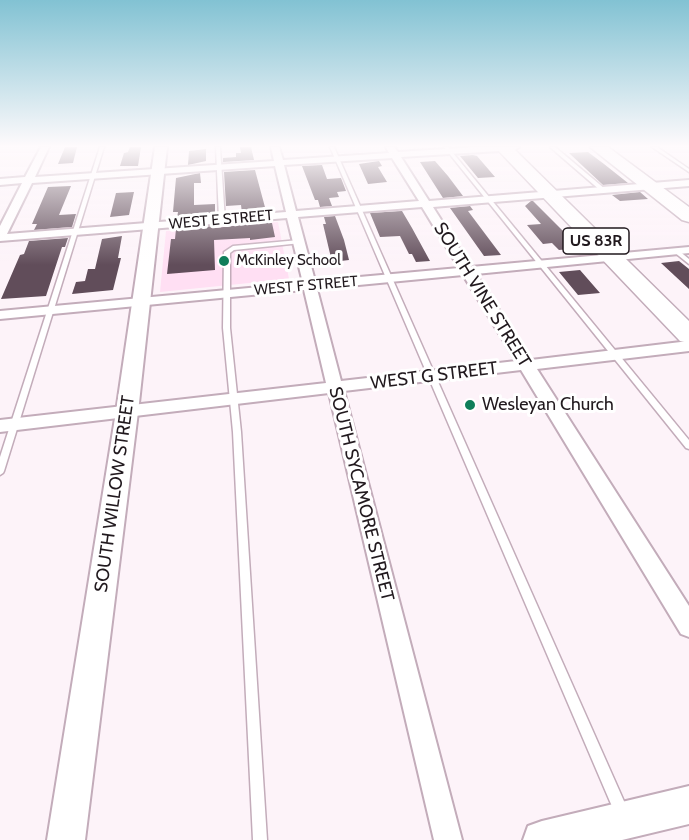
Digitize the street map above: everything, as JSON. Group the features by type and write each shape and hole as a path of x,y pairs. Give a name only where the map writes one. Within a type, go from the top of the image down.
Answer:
{"highway":[{"name":"US 83R","path":"542,186 689,335"},
{"path":"650,186 686,212"}],"main road":[{"name":"SOUTH WILLOW STREET","path":"66,840 127,412 156,186"},
{"path":"542,840 689,805"}],"street":[{"path":"0,237 25,186"},
{"name":"SOUTH SYCAMORE STREET","path":"285,186 448,840"},
{"name":"SOUTH VINE STREET","path":"414,186 689,626"},
{"name":"WEST E STREET","path":"0,237 648,186"},
{"name":"WEST F STREET","path":"0,315 689,250"},
{"name":"WEST G STREET","path":"7,425 689,346"}],"lane":[{"path":"0,471 7,425 52,310 91,186"},
{"path":"220,186 222,220"},
{"path":"349,186 625,819"},
{"path":"478,186 689,446"},
{"path":"598,186 603,190"},
{"path":"260,840 226,293 228,250 299,242"},
{"path":"676,251 689,262"}],"shaded area":[{"name":"McKinley School","path":"278,222 289,279 160,292 166,231"}],"building":[{"path":"71,186 59,215 76,214 72,227 34,230 37,224 32,224 48,187"},
{"path":"175,186 194,186 194,205 215,204 215,215 177,218 178,212 173,212"},
{"path":"225,186 259,186 266,211 242,213 241,205 226,206"},
{"path":"310,186 344,186 346,191 337,192 339,197 329,198 332,206 320,207 318,200 315,200"},
{"path":"435,186 456,186 463,196 443,198"},
{"path":"134,192 129,215 110,217 116,193"},
{"path":"640,192 648,199 620,201 612,195"},
{"path":"531,201 580,248 559,250 552,243 543,244 527,225 541,224 525,206"},
{"path":"470,206 473,210 468,211 501,255 484,256 450,208"},
{"path":"402,211 430,261 416,262 400,236 380,237 370,213"},
{"path":"335,216 349,260 332,262 323,224 326,224 324,217"},
{"path":"272,223 275,237 214,240 215,270 167,274 171,239 175,239 176,229 215,226 215,228"},
{"path":"122,236 118,258 121,258 113,290 72,294 76,282 85,281 88,269 95,269 102,239"},
{"path":"68,238 65,247 62,247 46,296 1,299 20,255 24,254 29,241"},
{"path":"679,261 689,269 689,289 661,263"},
{"path":"580,270 600,293 578,295 559,272"}],"place":[{"name":"McKinley School","path":"224,261"},
{"name":"Wesleyan Church","path":"470,405"}]}
